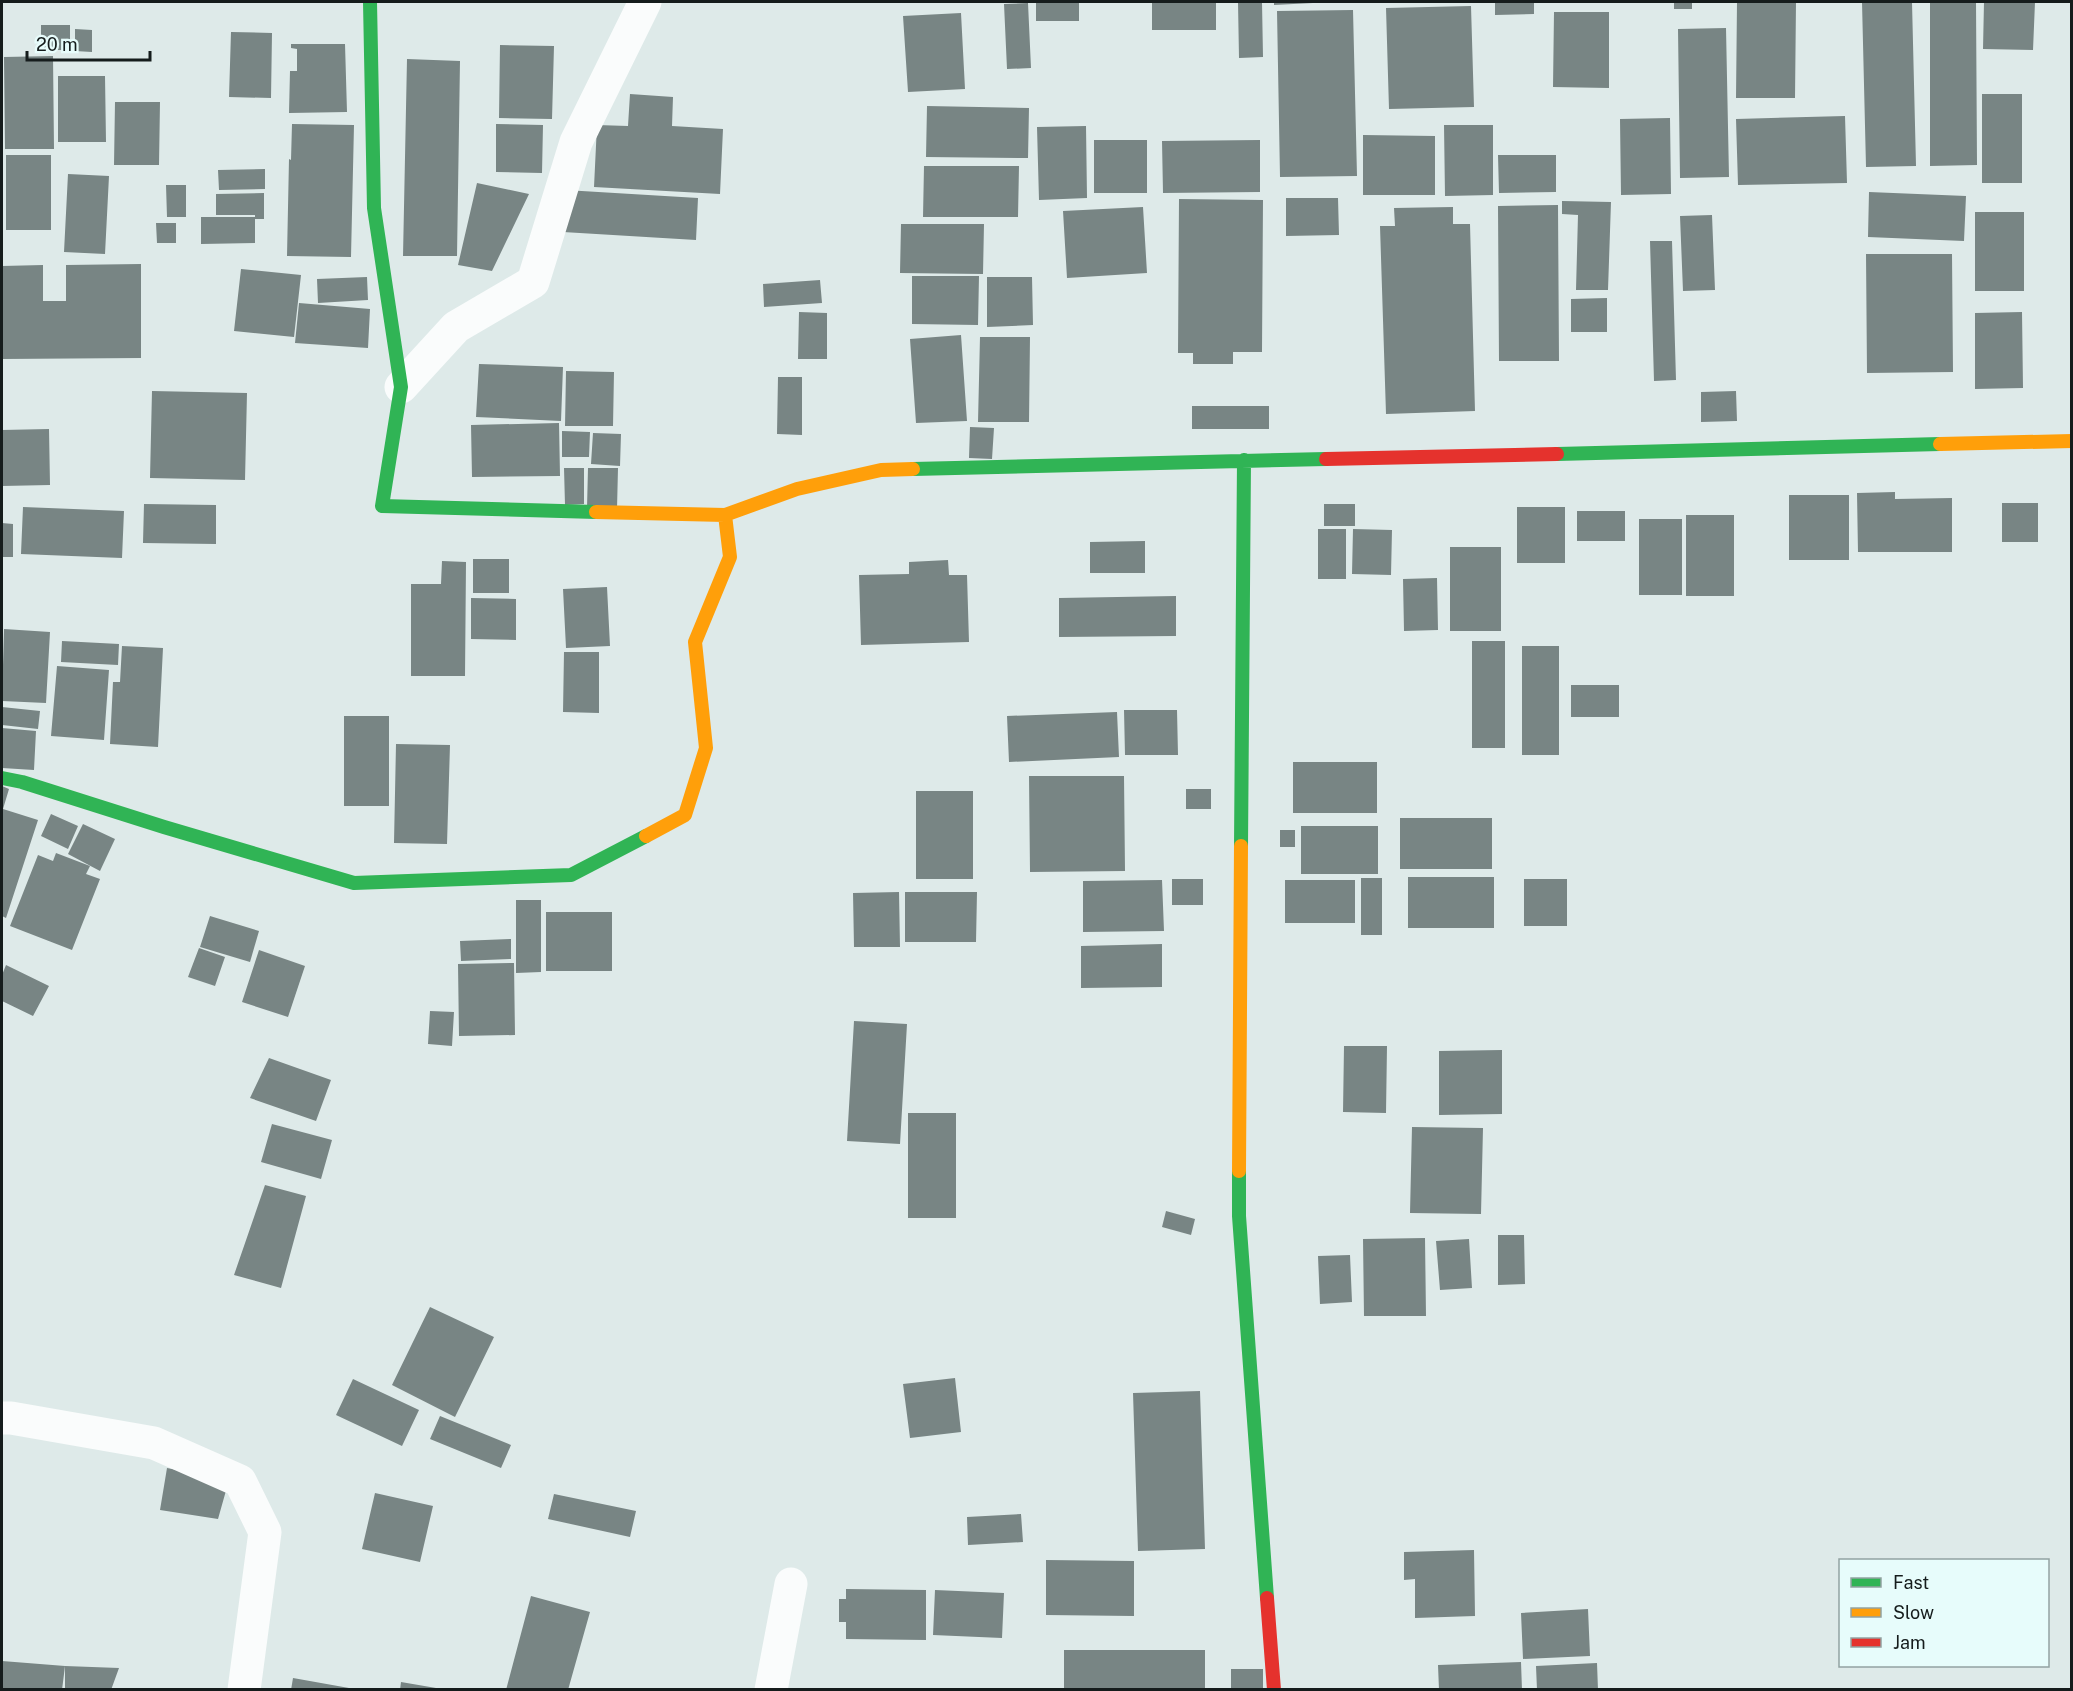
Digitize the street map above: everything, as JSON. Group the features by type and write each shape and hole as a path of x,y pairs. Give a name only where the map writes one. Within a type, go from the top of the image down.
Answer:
{"street":[{"path":"370,2 374,208 401,387 382,506 725,515 797,489 881,470 2072,441"},
{"path":"401,387 456,327 533,282 576,142 645,2"},
{"path":"1244,460 1239,1216 1274,1689"},
{"path":"2,778 22,782 354,883 572,875 685,815 706,748 695,642 730,557 725,515"},
{"path":"2,1418 154,1443 240,1481 265,1532 244,1689"},
{"path":"771,1689 791,1584"}],"building":[{"path":"1036,2 1079,2 1079,21 1036,21"},
{"path":"1152,2 1216,2 1216,30 1152,30"},
{"path":"1238,2 1262,2 1263,57 1239,58"},
{"path":"1274,2 1313,2 1313,3 1274,5"},
{"path":"1495,2 1534,2 1534,14 1495,15"},
{"path":"1674,2 1692,2 1692,9 1674,9"},
{"path":"1737,2 1796,2 1795,98 1736,98"},
{"path":"1862,2 1912,2 1916,166 1866,167"},
{"path":"1930,2 1976,2 1977,165 1930,166"},
{"path":"1984,2 2035,2 2033,50 1983,49"},
{"path":"1028,3 1031,68 1007,69 1004,4"},
{"path":"1471,6 1474,107 1389,109 1386,8"},
{"path":"1353,10 1357,176 1280,177 1277,11"},
{"path":"1554,12 1609,12 1609,88 1553,87"},
{"path":"961,13 965,89 908,92 903,16"},
{"path":"41,25 70,25 70,50 41,50"},
{"path":"1726,28 1729,177 1680,178 1678,29"},
{"path":"75,29 92,30 92,52 75,51"},
{"path":"231,32 272,33 271,98 229,97"},
{"path":"291,44 345,44 347,112 289,113 290,71 297,71 297,49 291,48"},
{"path":"500,45 554,46 552,119 499,118"},
{"path":"53,56 54,149 5,149 4,57"},
{"path":"407,59 460,61 457,256 403,256"},
{"path":"58,76 105,76 106,142 58,142"},
{"path":"630,94 673,97 672,126 723,129 720,194 594,187 597,125 628,126"},
{"path":"1982,94 2022,94 2022,183 1982,183"},
{"path":"115,102 160,102 159,165 114,165"},
{"path":"927,106 1029,108 1028,158 926,157"},
{"path":"1845,116 1847,183 1738,185 1736,119"},
{"path":"1670,118 1671,194 1621,195 1620,119"},
{"path":"292,124 354,125 351,257 287,256"},
{"path":"496,124 543,125 542,173 496,172"},
{"path":"1444,125 1493,125 1493,195 1445,196"},
{"path":"1086,126 1087,198 1039,200 1037,127"},
{"path":"1363,135 1435,136 1435,195 1363,195"},
{"path":"1094,140 1147,140 1147,193 1094,193"},
{"path":"1260,140 1260,192 1163,193 1162,141"},
{"path":"6,155 51,155 51,230 6,230"},
{"path":"1498,155 1556,155 1556,192 1499,193"},
{"path":"924,166 1019,166 1018,217 923,217"},
{"path":"265,169 265,189 219,190 218,170"},
{"path":"68,174 109,176 105,254 64,252"},
{"path":"477,183 529,194 492,271 458,265"},
{"path":"166,185 186,185 186,217 167,217"},
{"path":"565,190 698,198 696,240 563,232"},
{"path":"1869,192 1966,196 1964,241 1868,237"},
{"path":"264,193 264,219 255,219 255,215 216,215 216,194"},
{"path":"1286,198 1338,198 1339,235 1286,236"},
{"path":"1179,199 1263,200 1262,352 1233,352 1233,364 1193,364 1193,353 1178,353"},
{"path":"1562,201 1611,202 1608,290 1576,290 1578,215 1562,214"},
{"path":"1558,205 1559,361 1499,361 1498,206"},
{"path":"1143,207 1147,273 1067,278 1063,211"},
{"path":"1453,207 1453,224 1470,224 1475,411 1386,414 1380,226 1395,226 1394,208"},
{"path":"1975,212 2024,212 2024,291 1975,291"},
{"path":"1712,215 1715,290 1683,291 1680,216"},
{"path":"201,217 255,217 255,243 201,244"},
{"path":"156,223 176,223 176,243 157,243"},
{"path":"901,224 984,224 983,274 900,273"},
{"path":"1650,241 1672,241 1676,380 1654,381"},
{"path":"1866,254 1952,254 1953,372 1867,373"},
{"path":"141,264 141,358 2,359 2,266 43,265 43,301 66,301 66,265"},
{"path":"241,269 301,275 294,337 234,331"},
{"path":"912,276 979,276 978,325 912,324"},
{"path":"367,277 368,300 318,303 317,279"},
{"path":"987,277 1032,277 1033,325 987,327"},
{"path":"820,280 822,303 764,307 763,284"},
{"path":"1607,298 1607,332 1571,332 1571,299"},
{"path":"299,303 370,309 368,348 295,343"},
{"path":"799,312 827,313 827,359 798,359"},
{"path":"2022,312 2023,388 1975,389 1975,313"},
{"path":"961,335 967,421 916,423 910,339"},
{"path":"980,337 1030,337 1029,422 978,422"},
{"path":"479,364 563,367 561,421 476,417"},
{"path":"566,371 614,372 613,426 565,426"},
{"path":"778,377 802,377 802,435 777,434"},
{"path":"152,391 247,393 245,480 150,478"},
{"path":"1736,391 1737,421 1701,422 1701,392"},
{"path":"1192,406 1269,406 1269,429 1192,429"},
{"path":"559,423 560,476 472,477 471,425"},
{"path":"970,427 994,428 992,459 969,458"},
{"path":"49,429 50,485 2,486 2,430"},
{"path":"562,431 590,432 589,457 562,457"},
{"path":"593,433 621,434 620,466 591,464"},
{"path":"564,468 584,468 584,504 565,505"},
{"path":"588,468 618,468 617,509 587,508"},
{"path":"1895,492 1895,499 1952,498 1952,552 1858,552 1857,493"},
{"path":"1789,495 1849,495 1849,560 1789,560"},
{"path":"2002,503 2038,503 2038,542 2002,542"},
{"path":"144,504 216,505 216,544 143,543"},
{"path":"1324,504 1355,504 1355,526 1324,526"},
{"path":"23,507 124,511 122,558 21,554"},
{"path":"1517,507 1565,507 1565,563 1517,563"},
{"path":"1577,511 1625,511 1625,541 1577,541"},
{"path":"1686,515 1734,515 1734,596 1686,596"},
{"path":"1639,519 1682,519 1682,595 1639,595"},
{"path":"2,523 13,524 13,557 2,557"},
{"path":"1318,529 1346,529 1346,579 1318,579"},
{"path":"1353,529 1392,530 1391,575 1352,574"},
{"path":"1145,541 1145,573 1090,573 1090,542"},
{"path":"1450,547 1501,547 1501,631 1450,631"},
{"path":"473,559 509,559 509,593 473,593"},
{"path":"948,560 949,575 967,575 969,642 861,645 859,575 909,574 909,562"},
{"path":"442,561 466,562 465,676 411,676 411,584 441,584"},
{"path":"1437,578 1438,630 1404,631 1403,579"},
{"path":"607,587 610,646 566,648 563,589"},
{"path":"1176,596 1176,636 1059,637 1059,598"},
{"path":"471,598 516,599 516,640 471,639"},
{"path":"4,629 50,632 46,703 2,701"},
{"path":"62,641 119,644 118,665 61,662"},
{"path":"1472,641 1505,641 1505,748 1472,748"},
{"path":"122,646 163,648 158,747 110,744 113,682 120,682"},
{"path":"1522,646 1559,646 1559,755 1522,755"},
{"path":"564,652 599,652 599,713 563,712"},
{"path":"57,666 109,670 104,740 51,736"},
{"path":"1571,685 1619,685 1619,717 1571,717"},
{"path":"2,707 40,711 38,729 2,725"},
{"path":"1124,710 1177,710 1178,755 1125,755"},
{"path":"1117,712 1119,757 1009,762 1007,716"},
{"path":"344,716 389,716 389,806 344,806"},
{"path":"2,728 36,731 34,770 2,768"},
{"path":"396,744 450,745 447,844 394,843"},
{"path":"1293,762 1377,762 1377,813 1293,813"},
{"path":"1029,776 1124,776 1125,871 1030,872"},
{"path":"2,786 9,789 3,809 38,820 6,918 2,916"},
{"path":"1186,789 1211,789 1211,809 1186,809"},
{"path":"916,791 973,791 973,879 916,879"},
{"path":"51,814 78,826 68,849 41,836"},
{"path":"1400,818 1492,818 1492,869 1400,869"},
{"path":"83,824 115,839 100,871 68,854"},
{"path":"1301,826 1378,826 1378,874 1301,874"},
{"path":"1280,830 1295,830 1295,847 1280,847"},
{"path":"56,853 90,866 86,874 100,879 72,950 10,926 38,855 53,861"},
{"path":"1408,877 1494,877 1494,928 1408,928"},
{"path":"1361,878 1382,878 1382,935 1361,935"},
{"path":"1172,879 1203,879 1203,905 1172,905"},
{"path":"1524,879 1567,879 1567,926 1524,926"},
{"path":"1162,880 1164,931 1083,932 1083,881"},
{"path":"1285,880 1355,880 1355,923 1285,923"},
{"path":"899,892 900,947 854,947 853,893"},
{"path":"905,892 977,892 976,942 905,942"},
{"path":"516,900 541,900 541,972 516,973"},
{"path":"546,912 612,912 612,971 546,971"},
{"path":"210,916 259,931 250,962 200,947"},
{"path":"511,939 511,959 461,961 460,941"},
{"path":"1162,944 1162,987 1081,988 1081,946"},
{"path":"199,948 225,957 215,986 188,977"},
{"path":"259,950 305,966 288,1017 242,1002"},
{"path":"514,963 515,1035 459,1036 458,964"},
{"path":"6,965 49,986 33,1016 2,1001 2,975"},
{"path":"430,1011 454,1012 452,1046 428,1044"},
{"path":"854,1021 907,1024 900,1144 847,1141"},
{"path":"1344,1046 1387,1046 1386,1113 1343,1112"},
{"path":"1502,1050 1502,1114 1439,1115 1439,1051"},
{"path":"269,1058 331,1080 316,1121 250,1098"},
{"path":"908,1113 956,1113 956,1218 908,1218"},
{"path":"272,1124 332,1140 321,1179 261,1162"},
{"path":"1412,1127 1483,1128 1481,1214 1410,1213"},
{"path":"265,1185 306,1196 281,1288 234,1275"},
{"path":"1166,1211 1195,1219 1191,1235 1162,1227"},
{"path":"1498,1235 1524,1235 1525,1284 1498,1285"},
{"path":"1425,1238 1426,1316 1364,1316 1363,1239"},
{"path":"1469,1239 1472,1288 1440,1290 1436,1241"},
{"path":"1350,1255 1352,1302 1320,1304 1318,1256"},
{"path":"430,1307 494,1337 455,1417 392,1385"},
{"path":"955,1378 961,1432 910,1438 903,1384"},
{"path":"353,1379 419,1410 402,1446 336,1415"},
{"path":"1200,1391 1205,1549 1138,1551 1133,1393"},
{"path":"440,1416 511,1445 501,1468 430,1439"},
{"path":"167,1468 229,1480 218,1519 160,1510"},
{"path":"375,1493 433,1506 420,1562 362,1549"},
{"path":"554,1494 636,1511 630,1537 548,1519"},
{"path":"1021,1514 1023,1542 968,1545 967,1517"},
{"path":"1474,1550 1475,1616 1415,1618 1415,1579 1404,1580 1404,1552"},
{"path":"1046,1560 1134,1561 1134,1616 1046,1615"},
{"path":"846,1589 926,1590 926,1640 846,1639 846,1622 839,1622 839,1599 846,1599"},
{"path":"935,1590 1004,1593 1002,1638 933,1635"},
{"path":"531,1596 590,1612 568,1690 506,1690"},
{"path":"1588,1609 1590,1656 1523,1659 1521,1613"},
{"path":"1064,1650 1205,1650 1205,1690 1064,1690"},
{"path":"2,1661 65,1666 62,1690 2,1690"},
{"path":"1521,1662 1522,1690 1439,1690 1438,1665"},
{"path":"1597,1663 1598,1690 1537,1690 1536,1666"},
{"path":"65,1666 119,1668 111,1690 65,1690"},
{"path":"1231,1669 1263,1669 1263,1690 1231,1690"},
{"path":"293,1678 349,1688 349,1690 291,1690"},
{"path":"401,1682 436,1688 436,1690 400,1690"}],"traffic: fast":[{"path":"370,2 374,208 401,387 382,506 596,512"},
{"path":"1557,454 1940,444"},
{"path":"913,469 1326,459"},
{"path":"1241,846 1244,460"},
{"path":"2,778 22,782 354,883 571,875 646,836"},
{"path":"1239,1171 1239,1216 1267,1598"}],"traffic: slow":[{"path":"1940,444 2072,441"},
{"path":"596,512 725,515 797,489 881,470 913,469"},
{"path":"646,836 685,815 706,748 695,642 730,557 725,515"},
{"path":"1239,1171 1241,846"}],"traffic: jam":[{"path":"1326,459 1557,454"},
{"path":"1267,1598 1274,1690"}]}
